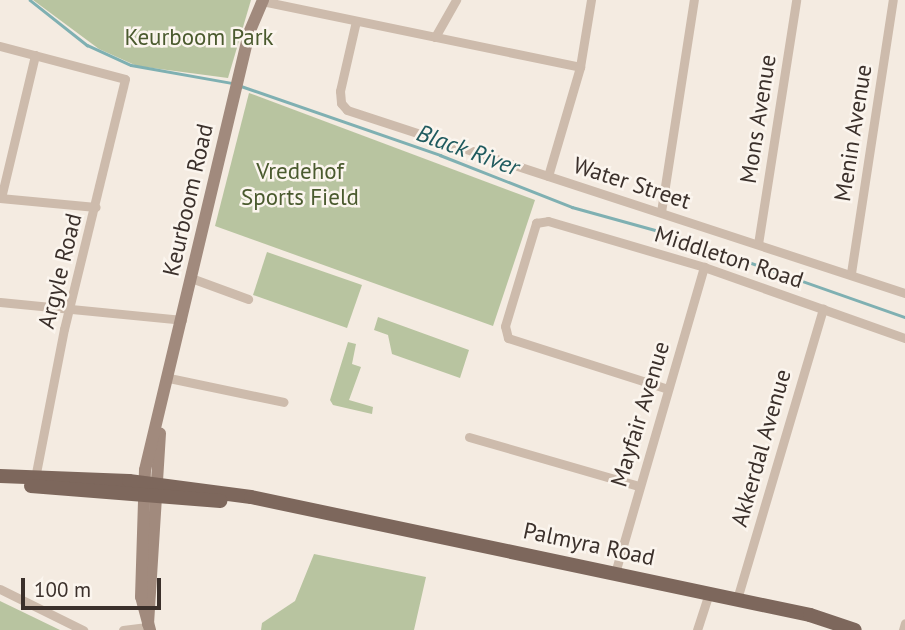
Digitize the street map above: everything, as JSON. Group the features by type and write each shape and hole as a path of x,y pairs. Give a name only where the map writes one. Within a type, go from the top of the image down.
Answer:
{"main road":[{"name":"Keurboom Road","path":"149,627 149,489 161,413 239,75 262,1"},
{"path":"0,476 149,489"},
{"path":"0,482 149,489"},
{"name":"Palmyra Road","path":"149,489 251,497 312,512 737,599 820,624 855,630"}],"street":[{"path":"435,37 456,0"},
{"path":"548,176 580,67 591,0"},
{"path":"661,212 694,0"},
{"name":"Mons Avenue","path":"758,244 796,0"},
{"name":"Menin Avenue","path":"851,273 893,0"},
{"path":"262,1 580,67"},
{"name":"Water Street","path":"356,21 341,91 341,103 347,110 851,273 905,293"},
{"path":"0,47 35,55 0,198 96,207"},
{"name":"Argyle Road","path":"35,55 124,75 123,96 69,309 35,478"},
{"name":"Middleton Road","path":"668,389 508,338 505,327 538,222 548,221 704,267 905,338"},
{"name":"Mayfair Avenue","path":"615,573 704,267"},
{"path":"191,278 248,299"},
{"path":"0,302 182,320"},
{"name":"Akkerdal Avenue","path":"737,599 823,308"},
{"path":"169,378 284,402"},
{"path":"469,438 639,486"},
{"path":"0,589 84,629"},
{"path":"697,630 709,593"},
{"path":"903,630 905,623"},
{"path":"123,630 149,627"}],"green space":[{"name":"Keurboom Park","path":"33,0 251,0 228,78 137,66 99,49"},
{"name":"Vredehof Sports Field","path":"249,93 535,200 493,326 215,226"},
{"path":"267,252 362,285 347,328 253,295"},
{"path":"378,317 469,350 460,378 392,354 388,335 374,330"},
{"path":"348,342 356,344 352,364 361,367 349,400 373,407 372,414 333,405 330,400"},
{"path":"314,554 426,577 414,630 261,630 262,623 295,601"},
{"path":"0,601 60,630 0,630"}],"waterway":[{"name":"Black River","path":"30,0 87,45 131,65 232,83"},
{"name":"Black River","path":"241,86 440,155 572,207 666,233 905,317"}]}
